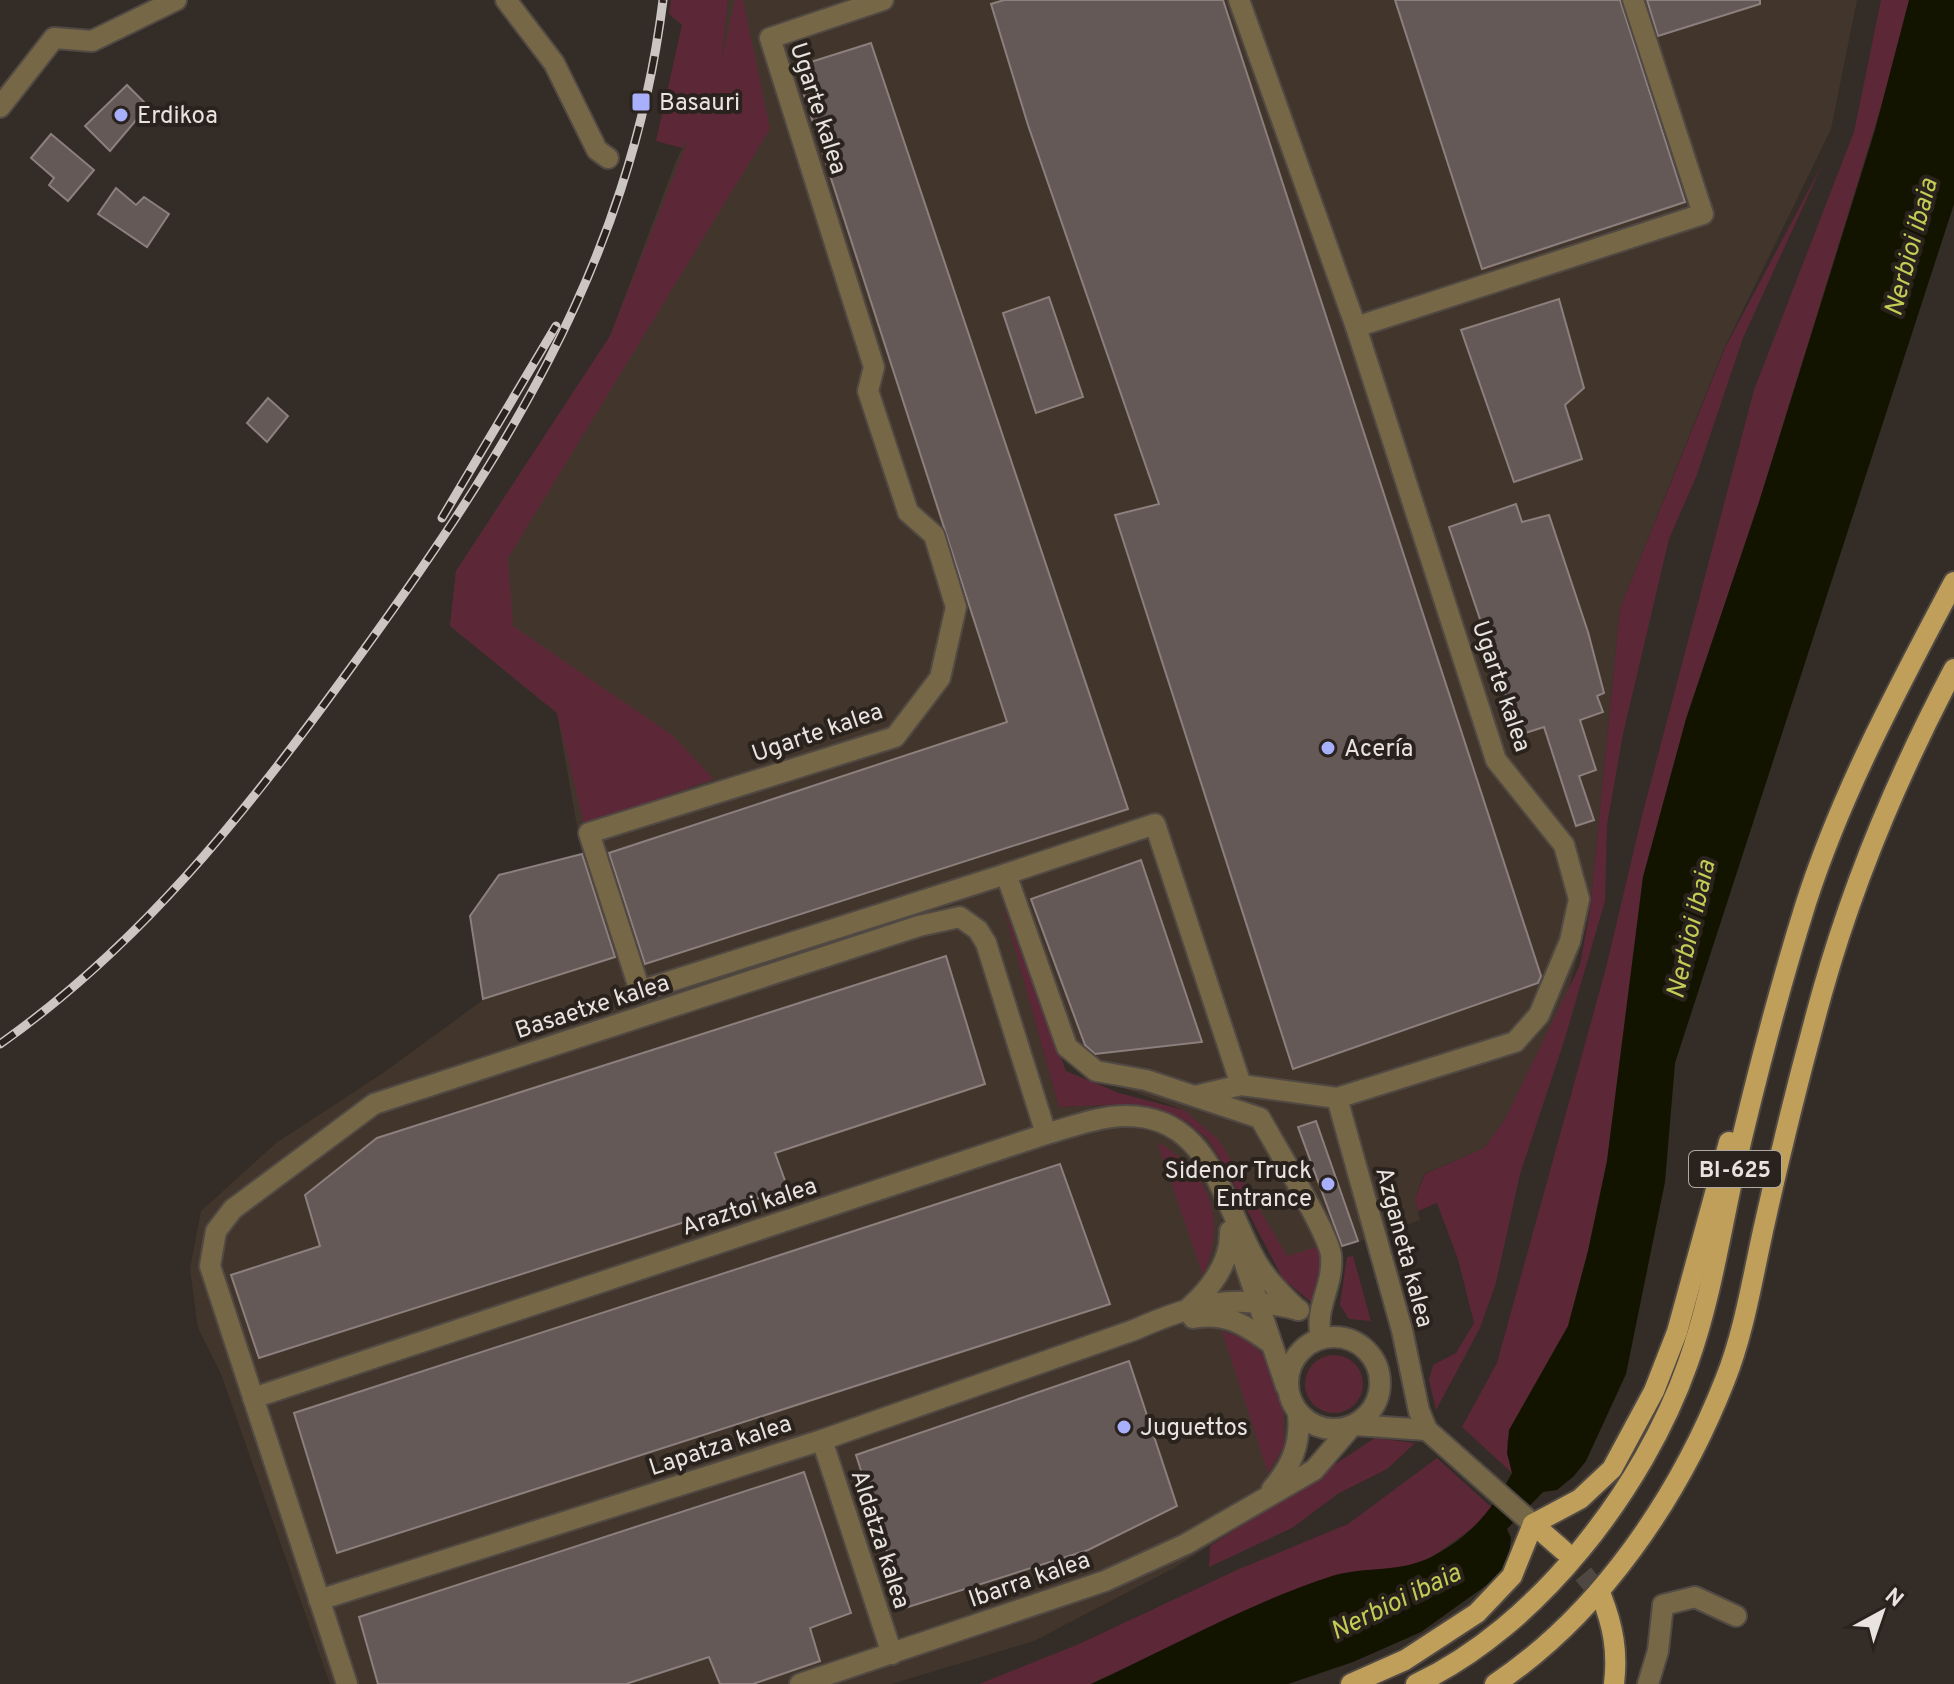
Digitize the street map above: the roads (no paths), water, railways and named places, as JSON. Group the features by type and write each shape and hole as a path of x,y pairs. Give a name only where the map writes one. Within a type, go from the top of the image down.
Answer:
{"main road":[{"name":"BI-625","path":"1416,1684 1487,1641 1546,1589 1621,1493 1645,1455 1688,1364 1703,1315 1784,979 1807,901 1857,774 1954,582"},
{"name":"BI-625","path":"1503,1680 1576,1617 1655,1516 1686,1463 1726,1378 1742,1325 1802,1067 1845,914 1894,790 1954,669"},
{"path":"1351,1684 1405,1660 1477,1613 1512,1576 1533,1524 1580,1499 1612,1469 1654,1391 1677,1332 1719,1173 1784,979"},
{"path":"1533,1524 1564,1551"},
{"path":"1601,1595 1613,1627 1617,1658 1614,1684"}],"street":[{"path":"0,107 54,38 92,41 176,0"},
{"path":"506,0 554,63 597,150 608,158"},
{"name":"Ugarte kalea","path":"883,0 770,38 874,367 868,391 908,512 934,535 956,607 940,678 895,737 589,833 640,991 1155,824 1241,1085"},
{"name":"Ugarte kalea","path":"1195,1096 1241,1085 1337,1098 1515,1042 1539,1015 1570,941 1579,899 1564,845 1496,760 1356,327 1239,0"},
{"path":"1356,327 1703,214 1633,0"},
{"path":"1006,874 1067,1047 1096,1071 1146,1080 1260,1118 1331,1250 1332,1275 1287,1375 1287,1389"},
{"name":"Basaetxe kalea","path":"253,1398 210,1266 216,1231 233,1209 374,1104 919,926 960,917 978,930 986,943 1046,1134"},
{"name":"Azganeta kalea","path":"1337,1098 1377,1236 1419,1411 1427,1430"},
{"name":"Araztoi kalea","path":"253,1398 1046,1134 1110,1117 1149,1118 1188,1138 1204,1154 1229,1203"},
{"path":"1229,1203 1261,1270 1312,1322"},
{"path":"1229,1203 1255,1301 1298,1414 1322,1428 1353,1426 1427,1430 1533,1524"},
{"name":"Azganeta kalea","path":"1190,1307 1218,1275 1230,1248 1229,1203"},
{"name":"Azganeta kalea","path":"1134,1330 1190,1307 1233,1300 1255,1301 1353,1340 1419,1411"},
{"path":"1134,1330 1220,1316 1242,1323 1269,1342"},
{"name":"Lapatza kalea","path":"319,1600 822,1440 1134,1330"},
{"path":"1353,1426 1376,1404 1380,1376 1376,1362"},
{"path":"253,1398 347,1684"},
{"name":"Ibarra kalea","path":"1265,1498 1292,1461 1300,1430 1298,1414"},
{"name":"Ibarra kalea","path":"800,1684 1105,1581 1222,1526 1314,1470 1353,1426"},
{"name":"Aldatza kalea","path":"822,1440 892,1654"},
{"path":"1648,1684 1658,1651 1663,1605 1695,1597 1736,1616"}],"water":[{"name":"Nerbioi ibaia","path":"1909,0 1954,0 1954,204 1675,1063 1665,1182 1626,1374 1586,1461 1557,1490 1543,1492 1507,1529 1511,1538 1508,1562 1498,1577 1421,1632 1353,1662 1288,1684 1091,1684 1240,1612 1301,1587 1332,1576 1409,1565 1433,1556 1458,1540 1479,1521 1512,1473 1507,1453 1509,1430 1568,1326 1588,1251 1607,1161 1643,877 1686,719 1759,502 1875,130"}],"tunnel":[{"path":"1564,1551 1601,1595"}],"railway":[{"path":"0,1044 51,1006 98,965 143,922 227,829 342,680 453,522 503,442 548,361 588,277 621,190 646,97 663,0"},
{"path":"442,518 556,326"}],"place":[{"name":"Basauri","path":"641,102"},
{"name":"Erdikoa","path":"121,115"},
{"name":"Acería","path":"1328,748"},
{"name":"Sidenor Truck Entrance","path":"1328,1184"},
{"name":"Juguettos","path":"1124,1427"}]}
